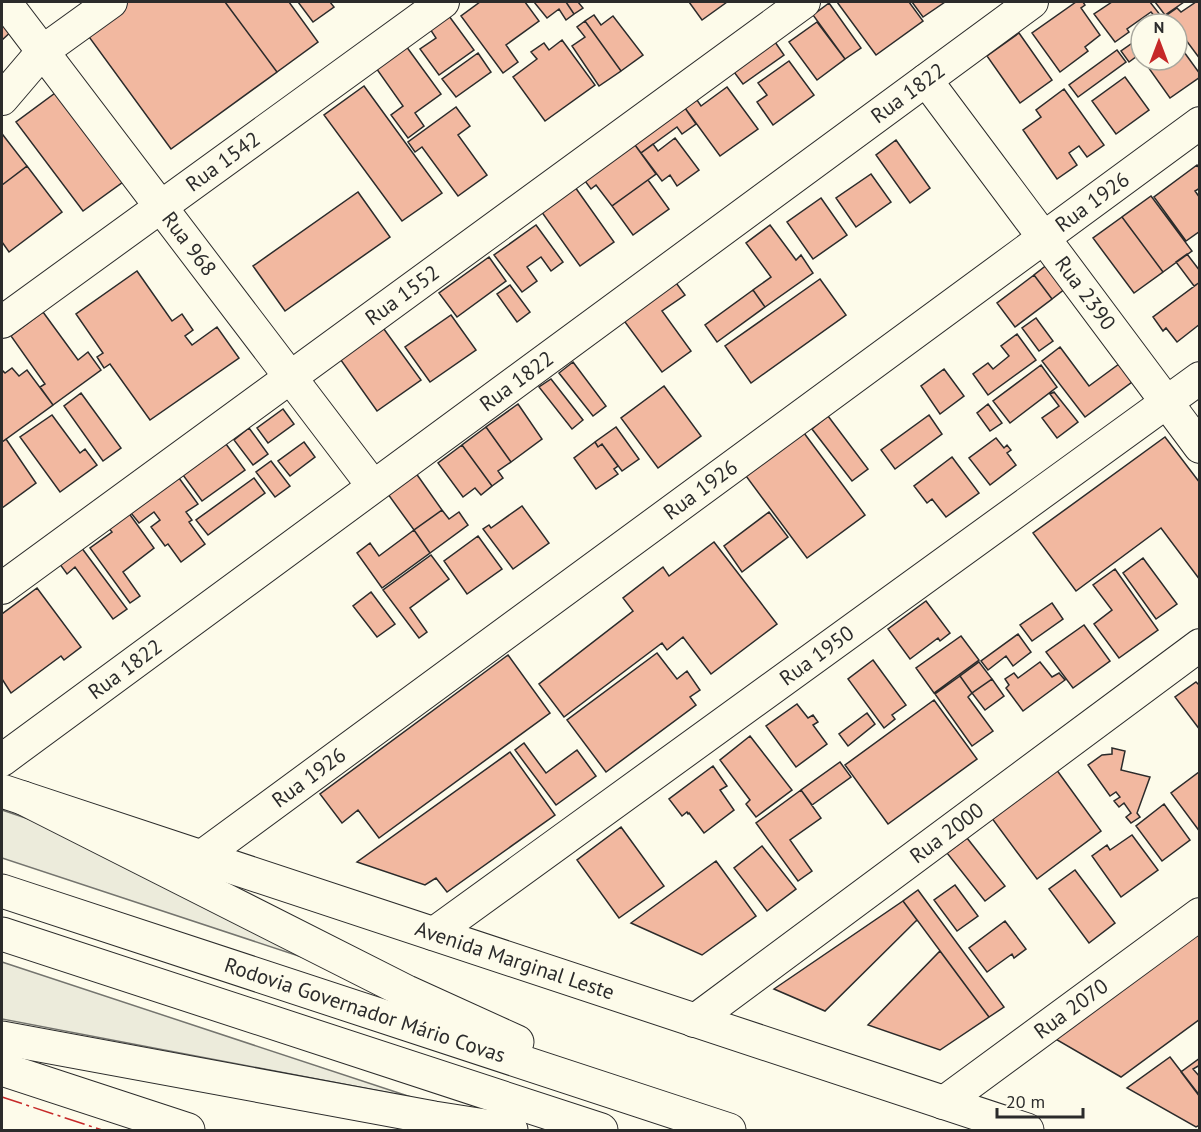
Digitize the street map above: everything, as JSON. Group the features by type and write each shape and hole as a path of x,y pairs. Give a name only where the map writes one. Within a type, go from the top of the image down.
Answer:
{"main road":[{"name":"Avenida Marginal Leste","path":"12,795 1027,1131"},
{"path":"12,795 407,992 675,1113"},
{"name":"Rodovia Governador Mário Covas","path":"2,891 729,1131"},
{"name":"Rodovia Governador Mário Covas","path":"2,934 601,1131"},
{"path":"2,1038 511,1131"},
{"path":"2,1069 183,1130"}],"street":[{"name":"Rua 968","path":"5,2 373,486"},
{"path":"2,99 43,51 111,2"},
{"name":"Rua 1542","path":"2,322 443,2"},
{"name":"Rua 1552","path":"2,588 804,2"},
{"name":"Rua 1822","path":"2,760 1032,2"},
{"name":"Rua 2390","path":"926,80 1200,447"},
{"name":"Rua 1926","path":"201,857 1200,123"},
{"name":"Rua 1950","path":"433,934 1200,378"},
{"name":"Rua 2000","path":"694,1021 1200,645"},
{"name":"Rua 2070","path":"943,1103 1200,914"}],"shaded area":[{"path":"2,810 58,829 332,967 2,858"},
{"path":"2,962 411,1097 2,1019"}],"building":[{"path":"123,2 225,2 277,72 171,149 84,30"},
{"path":"225,2 289,2 318,42 277,72"},
{"path":"298,2 330,2 334,7 313,22"},
{"path":"480,2 525,2 539,21 506,45 518,62 503,73 461,16"},
{"path":"534,2 566,2 574,14 566,20 559,9 547,18"},
{"path":"566,2 578,2 583,8 574,14"},
{"path":"689,2 727,2 702,20"},
{"path":"837,2 909,2 923,21 876,55"},
{"path":"912,2 945,2 923,17"},
{"path":"1076,2 1083,2 1085,5 1081,8 1100,35 1085,47 1088,51 1060,72 1032,33"},
{"path":"1112,2 1150,2 1158,12 1129,12 1129,28 1127,29 1129,32 1115,42 1094,14"},
{"path":"1155,2 1184,2 1169,12 1163,12"},
{"path":"1196,2 1200,2 1200,59 1189,44 1189,12 1181,12"},
{"path":"829,3 861,48 845,59 813,15"},
{"path":"2,14 14,29 2,40"},
{"path":"594,15 601,25 613,16 643,55 621,71 585,21"},
{"path":"449,16 474,50 439,75 420,49 436,38 430,29"},
{"path":"585,21 621,71 599,86 572,46 585,37 577,27"},
{"path":"817,22 845,59 817,80 789,42"},
{"path":"1019,33 1052,80 1020,103 987,56"},
{"path":"562,40 595,85 545,121 513,77 537,59 531,52 544,43 549,50"},
{"path":"775,42 784,55 743,84 734,72"},
{"path":"1129,45 1129,62 1121,51"},
{"path":"406,46 441,94 415,113 424,126 408,138 391,115 403,106 376,68"},
{"path":"1117,50 1126,62 1078,97 1069,85"},
{"path":"478,53 491,72 456,97 442,79"},
{"path":"1189,59 1200,77 1170,98 1152,72 1189,72"},
{"path":"789,61 814,95 773,125 757,102 767,95 758,83"},
{"path":"1125,77 1149,110 1116,134 1092,101"},
{"path":"66,85 134,174 83,211 16,122"},
{"path":"364,86 442,193 402,221 324,115"},
{"path":"727,87 758,129 720,156 685,108 697,100 701,106"},
{"path":"1064,89 1104,145 1087,157 1079,146 1069,153 1077,165 1057,179 1023,130 1041,117 1036,110"},
{"path":"456,107 470,126 458,135 487,175 458,196 422,147 415,152 408,142"},
{"path":"685,108 696,124 682,134 677,127 641,153 635,145"},
{"path":"2,136 27,166 2,185"},
{"path":"675,138 699,170 677,186 670,175 662,181 641,153 653,144 658,151"},
{"path":"896,140 930,188 910,203 876,155"},
{"path":"635,145 656,174 612,206 596,185 591,189 585,181"},
{"path":"1197,165 1200,169 1200,188 1195,191 1200,198 1200,231 1186,241 1154,197"},
{"path":"27,166 62,212 9,252 2,242 2,185"},
{"path":"871,174 891,202 856,227 836,198"},
{"path":"648,180 669,209 633,235 612,206"},
{"path":"575,187 614,242 580,266 541,211"},
{"path":"358,192 390,237 285,311 253,266"},
{"path":"1151,196 1192,251 1163,272 1122,217"},
{"path":"821,198 847,235 813,259 787,222"},
{"path":"1122,217 1163,272 1134,293 1093,238"},
{"path":"536,225 563,262 551,271 541,257 527,267 537,281 522,292 494,255"},
{"path":"770,225 796,260 801,255 813,273 765,307 753,290 771,277 746,243"},
{"path":"1187,254 1200,271 1200,282 1194,286 1176,262"},
{"path":"489,257 506,281 457,317 439,293"},
{"path":"1048,264 1066,288 1052,299 1034,275"},
{"path":"137,271 172,321 182,314 193,330 185,336 192,345 217,327 239,358 150,420 110,364 104,368 97,357 103,353 76,314"},
{"path":"1034,275 1052,299 1015,327 997,303"},
{"path":"820,279 846,315 751,383 725,346"},
{"path":"674,280 685,295 662,311 691,351 662,372 622,318"},
{"path":"1200,282 1200,324 1177,342 1166,328 1163,331 1153,317"},
{"path":"510,285 530,312 517,322 497,294"},
{"path":"753,290 765,307 717,342 705,325"},
{"path":"43,312 78,360 88,352 101,370 53,405 40,387 45,384 11,336"},
{"path":"451,315 476,350 430,382 405,347"},
{"path":"1036,318 1053,341 1039,351 1022,328"},
{"path":"381,325 421,380 377,411 338,356"},
{"path":"1017,334 1036,360 988,395 973,374 988,363 993,369 1009,356 1001,346"},
{"path":"1060,347 1089,386 1119,364 1132,382 1085,417 1042,361"},
{"path":"573,362 606,406 593,416 559,373"},
{"path":"1041,365 1057,387 1010,423 993,401"},
{"path":"12,368 19,376 27,370 53,405 2,442 2,373"},
{"path":"944,369 964,396 940,414 921,386"},
{"path":"551,379 583,420 572,429 539,387"},
{"path":"664,386 701,436 658,468 621,418"},
{"path":"1054,392 1078,422 1057,438 1042,418 1059,406 1050,394"},
{"path":"81,393 121,448 103,461 64,406"},
{"path":"518,404 542,439 511,462 486,427"},
{"path":"988,404 1002,423 990,431 977,413"},
{"path":"283,409 294,424 268,443 257,428"},
{"path":"52,415 80,453 85,449 97,465 60,492 20,437"},
{"path":"929,415 942,434 895,469 881,450"},
{"path":"828,416 868,469 852,481 812,429"},
{"path":"486,427 511,462 498,471 503,478 492,486 462,445"},
{"path":"616,427 639,459 622,471 602,444 598,447 595,442"},
{"path":"249,428 268,454 253,465 234,440"},
{"path":"804,433 865,515 807,558 746,476"},
{"path":"1165,437 1200,483 1200,580 1161,528 1076,591 1033,533"},
{"path":"996,438 1004,448 1007,445 1011,450 1007,453 1016,465 990,485 969,458"},
{"path":"6,439 36,483 2,508 2,442"},
{"path":"304,442 315,457 290,476 278,461"},
{"path":"595,442 598,447 602,444 618,466 614,469 618,474 596,489 574,458"},
{"path":"226,444 245,470 202,501 183,475"},
{"path":"462,445 492,486 481,495 475,488 463,497 438,463"},
{"path":"952,457 979,493 946,517 932,499 927,503 914,486"},
{"path":"271,461 290,486 275,497 256,472"},
{"path":"413,469 442,510 414,530 385,490"},
{"path":"179,478 198,504 186,512 192,520 189,522 205,544 181,562 168,544 165,546 151,527 160,520 154,512 139,523 131,513"},
{"path":"254,478 265,493 208,535 196,520"},
{"path":"522,506 549,543 513,569 483,529 489,525 491,528"},
{"path":"442,510 449,519 459,512 468,525 430,553 414,530"},
{"path":"128,512 154,548 123,572 140,596 130,603 90,548 112,532 108,527"},
{"path":"769,512 788,537 742,572 724,546"},
{"path":"414,530 430,553 382,588 357,553 370,543 379,556"},
{"path":"478,536 502,569 467,594 444,561"},
{"path":"714,542 777,624 711,674 683,637 667,650 662,643 564,717 539,684 633,611 623,598 663,567 669,576"},
{"path":"81,547 127,609 113,619 75,567 67,574 59,563"},
{"path":"431,555 449,579 410,608 427,632 419,638 383,590"},
{"path":"1143,558 1177,604 1156,619 1123,573"},
{"path":"1115,569 1158,630 1119,658 1094,624 1112,610 1093,585"},
{"path":"37,588 81,647 64,660 61,656 11,693 2,679 2,614"},
{"path":"371,592 395,624 377,637 353,606"},
{"path":"926,601 950,633 940,641 938,638 910,659 888,629"},
{"path":"1052,603 1063,619 1032,641 1020,625"},
{"path":"1084,625 1110,661 1073,688 1046,652"},
{"path":"1018,634 1031,652 1013,666 1006,656 988,670 981,661"},
{"path":"961,636 979,660 934,693 916,668"},
{"path":"657,653 677,679 687,671 700,690 690,697 696,705 606,772 567,720"},
{"path":"508,655 550,713 379,838 358,810 342,823 320,794"},
{"path":"873,660 906,705 892,715 895,719 884,728 848,679"},
{"path":"979,662 992,679 972,693 960,676"},
{"path":"1040,662 1052,677 1059,673 1065,680 1023,711 1006,688 1009,685 1005,679 1014,673 1018,678"},
{"path":"960,676 972,693 968,697 993,731 972,746 935,694"},
{"path":"992,679 1004,696 985,710 972,693"},
{"path":"1196,682 1200,686 1200,730 1175,697"},
{"path":"934,700 977,759 888,824 845,765"},
{"path":"797,704 808,718 813,715 818,722 813,725 827,744 796,767 766,726"},
{"path":"867,713 875,724 848,746 839,734"},
{"path":"750,736 792,790 756,817 746,804 750,800 720,760"},
{"path":"524,743 546,773 577,750 596,776 556,805 515,750"},
{"path":"1112,748 1125,751 1121,770 1150,777 1137,813 1140,817 1131,823 1126,817 1131,813 1124,803 1119,807 1114,801 1120,797 1116,792 1110,796 1088,765 1102,755 1112,754"},
{"path":"510,752 555,815 447,892 436,878 425,885 357,862"},
{"path":"840,762 851,777 812,805 801,790"},
{"path":"713,766 727,786 720,790 734,810 704,833 689,813 682,816 669,799"},
{"path":"1056,769 1101,831 1037,879 991,817"},
{"path":"1200,773 1200,832 1171,793"},
{"path":"801,790 821,818 790,840 812,871 798,881 756,823"},
{"path":"1164,804 1190,840 1162,861 1136,826"},
{"path":"621,827 664,886 619,918 577,860"},
{"path":"1132,835 1158,870 1121,897 1092,856 1107,845 1110,850"},
{"path":"967,838 1005,886 985,901 947,853"},
{"path":"762,846 796,889 767,911 734,868"},
{"path":"716,861 756,916 702,955 631,923"},
{"path":"1075,870 1115,923 1089,943 1049,889"},
{"path":"955,885 978,916 957,931 934,900"},
{"path":"918,890 1004,1007 989,1017 903,901"},
{"path":"903,901 917,920 825,1011 774,989"},
{"path":"1005,921 1026,949 1014,958 1012,954 987,972 969,948"},
{"path":"1200,929 1200,1019 1121,1077 1052,1037"},
{"path":"940,951 989,1017 940,1050 868,1025"},
{"path":"1170,1057 1200,1096 1200,1125 1196,1127 1127,1088"},
{"path":"1200,1058 1200,1065 1193,1069 1200,1077 1200,1097 1181,1072"}],"power":[{"path":"2,1097 102,1130"}]}
